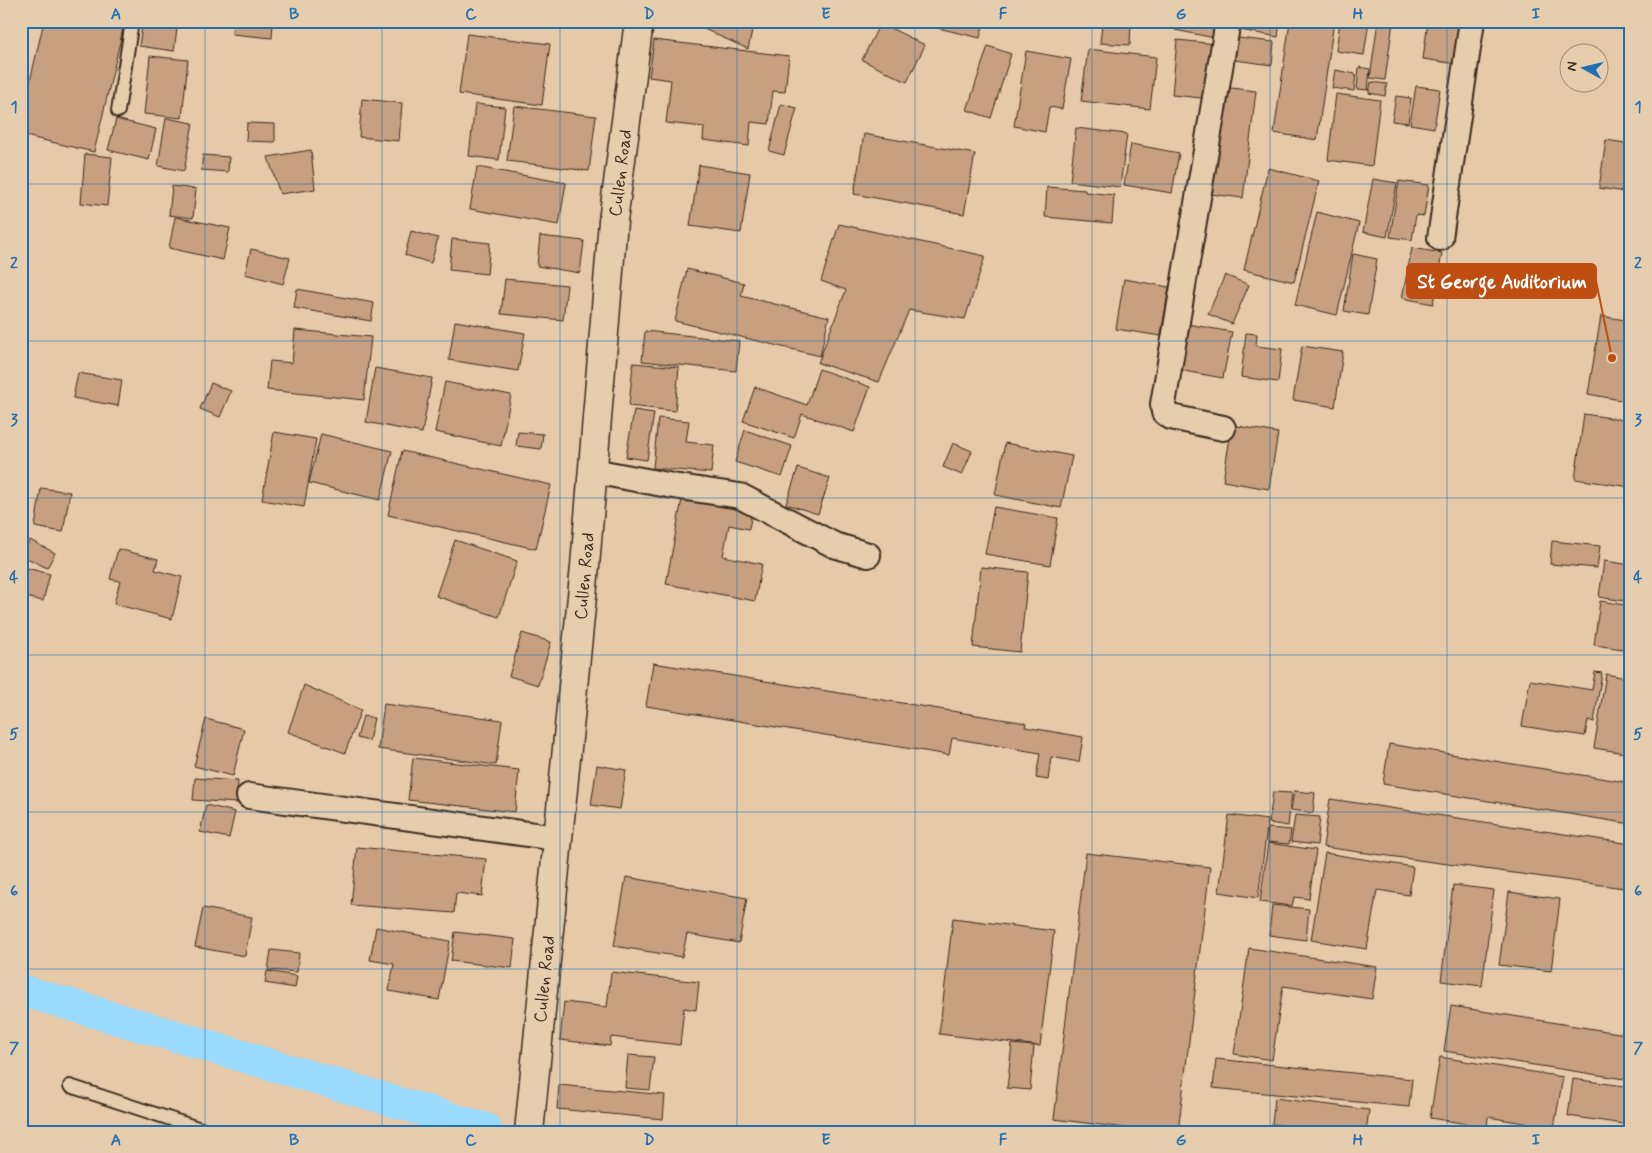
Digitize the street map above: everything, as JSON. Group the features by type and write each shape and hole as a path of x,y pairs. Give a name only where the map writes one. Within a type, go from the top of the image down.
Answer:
{"main road":[{"name":"Cullen Road","path":"529,1132 585,566 613,220 640,21"}],"street":[{"path":"1223,428 1171,417 1164,412 1162,404 1228,21"},
{"path":"1440,238 1472,21"},
{"path":"593,471 740,496 834,545 868,555"},
{"path":"249,796 557,838"}],"lane":[{"path":"118,111 132,21"},
{"path":"70,1086 210,1132"}],"building":[{"path":"44,21 89,21 123,29 94,152 21,135 21,120"},
{"path":"143,21 178,21 174,51 139,46"},
{"path":"233,21 273,21 272,38 232,34"},
{"path":"689,21 754,21 748,49 706,30"},
{"path":"918,21 984,21 980,38 917,23"},
{"path":"1081,21 1131,21 1130,45 1100,43 1102,25 1081,23"},
{"path":"1177,21 1219,21 1215,38 1175,30"},
{"path":"1241,21 1280,21 1278,37 1240,30"},
{"path":"1290,21 1334,21 1317,140 1274,133"},
{"path":"1340,21 1369,21 1364,55 1336,51"},
{"path":"1378,21 1393,22 1385,80 1370,78"},
{"path":"1428,21 1463,21 1457,64 1423,59"},
{"path":"880,23 925,45 907,82 862,60"},
{"path":"467,34 550,44 542,105 459,94"},
{"path":"1238,38 1274,42 1272,65 1235,60"},
{"path":"654,40 789,56 785,92 773,91 769,124 751,122 749,146 703,140 704,127 666,123 671,80 649,77"},
{"path":"1177,40 1216,44 1212,99 1172,95"},
{"path":"988,46 1011,54 991,118 967,110"},
{"path":"1088,49 1156,57 1150,109 1081,101"},
{"path":"1026,51 1071,59 1062,109 1049,107 1045,132 1014,126"},
{"path":"150,56 188,60 182,118 144,114"},
{"path":"1359,67 1370,69 1368,90 1357,89"},
{"path":"1335,70 1356,74 1354,91 1332,88"},
{"path":"1371,82 1387,84 1385,96 1369,93"},
{"path":"1416,86 1440,89 1434,128 1410,124"},
{"path":"1223,87 1256,91 1243,198 1210,194"},
{"path":"1336,94 1380,100 1372,166 1328,160"},
{"path":"1396,96 1411,98 1408,123 1392,121"},
{"path":"362,99 402,103 399,141 359,137"},
{"path":"475,104 505,107 499,160 469,156"},
{"path":"781,104 797,108 784,155 769,151"},
{"path":"514,106 596,116 589,171 507,161"},
{"path":"166,118 193,123 184,171 158,166"},
{"path":"116,119 156,129 149,160 108,150"},
{"path":"247,123 275,124 275,142 246,141"},
{"path":"1076,128 1127,134 1120,187 1070,181"},
{"path":"864,134 975,154 964,214 854,194"},
{"path":"1606,140 1631,144 1631,193 1599,188"},
{"path":"1131,144 1179,153 1172,193 1124,185"},
{"path":"311,150 315,189 280,194 268,157"},
{"path":"85,154 112,157 107,206 81,203"},
{"path":"203,155 229,157 228,172 201,170"},
{"path":"699,165 750,173 741,233 690,226"},
{"path":"477,167 566,183 559,225 470,209"},
{"path":"1268,168 1319,181 1294,282 1244,270"},
{"path":"1373,179 1397,183 1387,237 1363,232"},
{"path":"1399,181 1429,185 1424,216 1416,215 1412,240 1390,237"},
{"path":"172,186 196,189 193,218 169,215"},
{"path":"1047,187 1085,190 1085,192 1114,195 1112,223 1045,217"},
{"path":"1317,212 1359,223 1337,315 1295,305"},
{"path":"175,217 230,228 223,260 169,248"},
{"path":"839,224 985,256 965,319 909,310 879,382 818,363 846,290 821,281"},
{"path":"411,231 438,238 431,263 405,255"},
{"path":"540,236 584,241 580,273 537,266"},
{"path":"452,239 490,243 487,274 449,270"},
{"path":"1412,248 1442,253 1433,304 1402,298"},
{"path":"251,249 290,258 283,284 245,274"},
{"path":"1353,254 1377,259 1368,315 1344,311"},
{"path":"687,269 744,283 741,296 829,317 820,356 675,321"},
{"path":"1225,275 1249,285 1232,324 1208,314"},
{"path":"505,279 567,285 563,320 501,314"},
{"path":"1124,279 1169,287 1161,336 1116,329"},
{"path":"297,289 374,303 371,321 294,308"},
{"path":"1601,316 1631,321 1631,402 1588,394"},
{"path":"455,321 525,333 518,371 449,360"},
{"path":"1187,324 1232,332 1223,378 1178,370"},
{"path":"295,330 371,337 364,400 267,390 270,361 292,363"},
{"path":"645,331 739,341 736,371 642,361"},
{"path":"1246,333 1257,334 1256,346 1282,349 1278,382 1241,377"},
{"path":"1302,346 1343,352 1335,407 1293,400"},
{"path":"633,363 679,367 675,411 629,406"},
{"path":"375,368 432,378 422,433 366,422"},
{"path":"819,369 870,387 854,432 802,414 794,438 743,421 755,387 807,405"},
{"path":"78,373 122,380 118,406 73,398"},
{"path":"445,382 511,395 501,446 435,432"},
{"path":"211,383 231,391 220,417 200,409"},
{"path":"634,410 654,413 647,460 626,457"},
{"path":"1584,414 1631,421 1631,487 1575,479"},
{"path":"658,418 689,421 686,442 714,445 711,473 653,468"},
{"path":"1232,425 1278,433 1269,489 1223,481"},
{"path":"745,430 792,446 782,477 735,462"},
{"path":"274,432 316,439 304,507 262,500"},
{"path":"518,432 543,434 541,449 516,446"},
{"path":"321,434 392,451 380,500 309,483"},
{"path":"953,443 972,451 962,475 943,467"},
{"path":"1005,443 1072,456 1061,508 995,495"},
{"path":"402,451 551,485 536,549 388,515"},
{"path":"798,468 830,478 818,514 786,504"},
{"path":"41,488 70,492 63,532 35,527"},
{"path":"682,499 752,512 749,529 729,525 723,556 762,564 755,601 666,584"},
{"path":"994,507 1058,518 1050,565 985,554"},
{"path":"30,540 55,553 47,568 21,555"},
{"path":"455,540 517,561 499,617 436,596"},
{"path":"1552,541 1600,546 1597,568 1550,564"},
{"path":"118,549 158,559 155,570 182,577 172,619 114,604 120,581 110,579"},
{"path":"1604,561 1631,565 1631,602 1599,597"},
{"path":"23,567 50,574 43,601 21,596 21,573"},
{"path":"981,567 1028,572 1020,652 973,647"},
{"path":"1600,601 1631,606 1631,650 1594,645"},
{"path":"522,633 551,642 538,685 509,676"},
{"path":"653,663 1026,723 1025,727 1083,737 1079,762 1051,757 1048,780 1036,778 1040,753 952,738 949,755 646,706"},
{"path":"1595,672 1602,673 1594,722 1588,720 1585,736 1522,726 1530,680 1592,690"},
{"path":"1606,674 1631,679 1631,754 1594,748"},
{"path":"304,685 361,710 345,753 288,732"},
{"path":"384,704 502,720 496,765 378,749"},
{"path":"363,716 374,718 369,741 357,738"},
{"path":"206,719 244,729 233,776 194,766"},
{"path":"1389,744 1631,783 1631,824 1383,784"},
{"path":"413,758 519,770 515,812 408,800"},
{"path":"597,765 626,770 620,809 591,805"},
{"path":"195,778 238,781 237,803 193,800"},
{"path":"1294,791 1315,793 1313,813 1291,810"},
{"path":"1273,792 1292,793 1288,826 1269,823"},
{"path":"1330,799 1631,844 1631,889 1323,847"},
{"path":"206,805 235,812 229,838 200,832"},
{"path":"1229,815 1268,820 1258,898 1219,892"},
{"path":"1295,815 1320,817 1317,845 1291,842"},
{"path":"1268,828 1291,830 1289,844 1267,842"},
{"path":"1268,843 1316,850 1309,899 1294,897 1292,906 1260,902"},
{"path":"357,847 486,859 482,896 456,893 454,913 351,905"},
{"path":"1086,853 1210,867 1178,1132 1156,1132 1054,1119"},
{"path":"1325,853 1413,867 1409,895 1377,890 1367,949 1311,940"},
{"path":"626,877 747,898 739,943 687,934 682,957 614,946"},
{"path":"1453,885 1494,890 1482,986 1441,981"},
{"path":"1509,892 1560,899 1551,971 1499,965"},
{"path":"1272,905 1309,909 1306,940 1269,935"},
{"path":"203,908 252,917 245,956 195,947"},
{"path":"953,918 1054,931 1040,1046 939,1034"},
{"path":"376,927 450,941 439,1000 389,991 394,964 370,960"},
{"path":"455,932 515,939 512,968 451,961"},
{"path":"1249,948 1377,967 1372,999 1283,986 1272,1060 1234,1054"},
{"path":"271,950 299,953 297,972 268,970"},
{"path":"267,971 297,976 295,988 265,983"},
{"path":"611,972 699,982 696,1010 684,1008 680,1045 611,1037 610,1046 560,1040 564,1002 607,1007"},
{"path":"1451,1006 1631,1035 1631,1080 1444,1051"},
{"path":"1012,1044 1034,1046 1030,1090 1007,1088"},
{"path":"628,1055 654,1057 650,1090 625,1088"},
{"path":"1440,1057 1563,1077 1554,1128 1488,1117 1487,1127 1430,1118"},
{"path":"1216,1059 1412,1079 1409,1107 1213,1088"},
{"path":"1573,1079 1631,1087 1631,1125 1568,1116"},
{"path":"559,1085 665,1095 663,1119 557,1109"},
{"path":"1275,1098 1369,1110 1366,1132 1339,1132 1272,1124"},
{"path":"952,1127 986,1132 951,1132"}],"waterway":[{"path":"21,990 486,1129"}],"place":[{"name":"St George Auditorium","path":"1612,358"}]}
